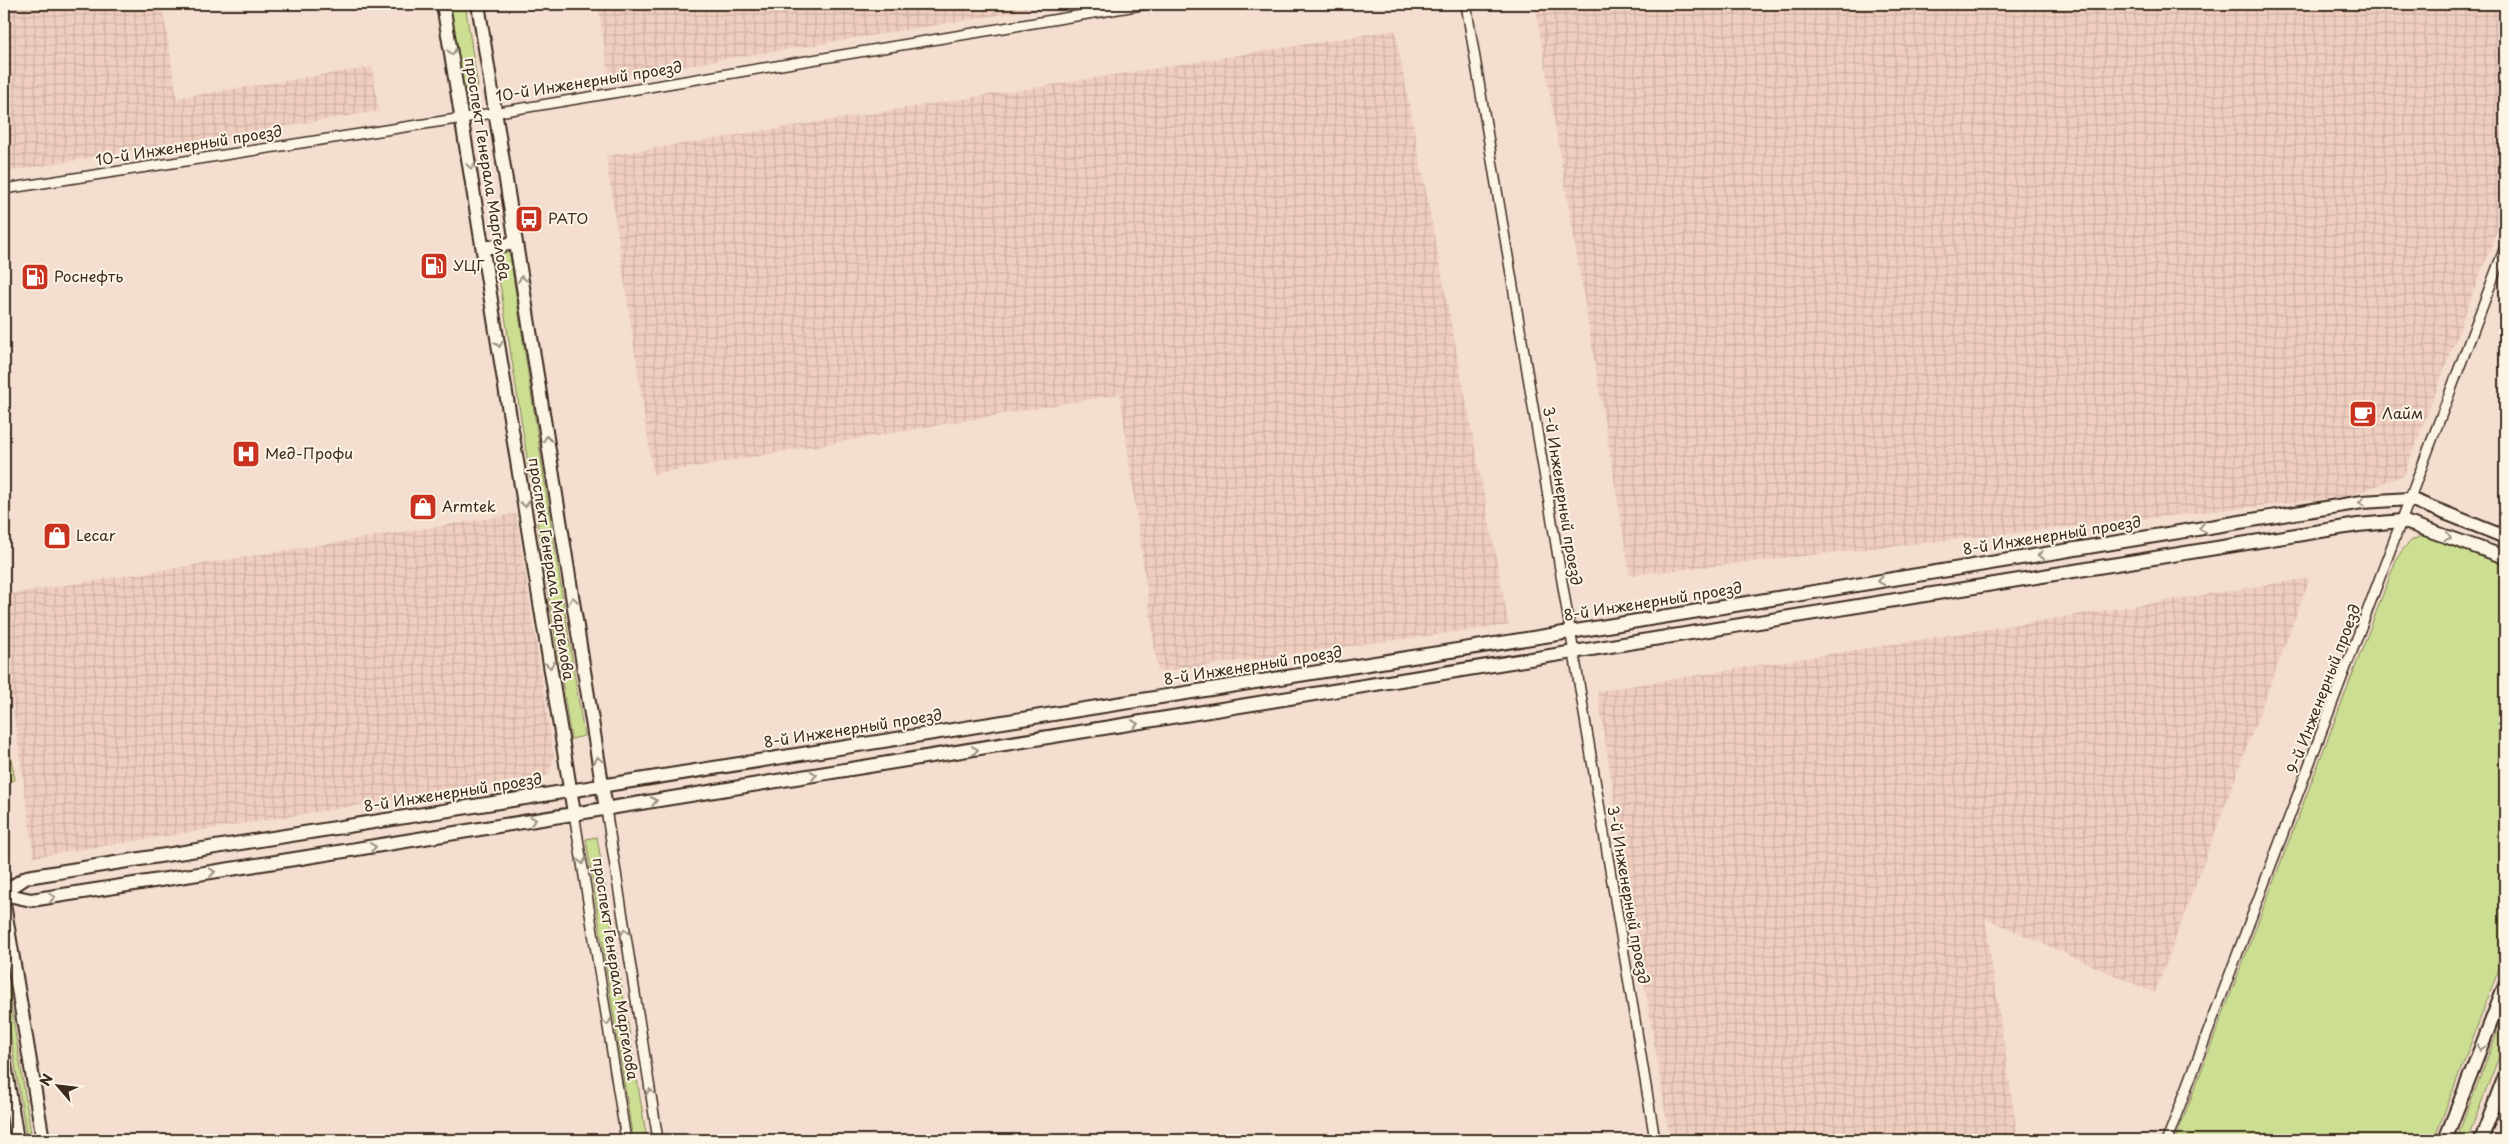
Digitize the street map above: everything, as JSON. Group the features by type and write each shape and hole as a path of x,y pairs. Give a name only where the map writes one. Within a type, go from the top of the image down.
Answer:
{"street":[{"name":"проспект Генерала Маргелова","path":"443,4 484,248 626,1140"},
{"name":"проспект Генерала Маргелова","path":"478,4 658,1140"},
{"name":"10-й Инженерный проезд","path":"4,189 463,118 1148,4"},
{"name":"3-й Инженерный проезд","path":"1466,4 1655,1140"},
{"path":"484,248 516,243"},
{"name":"9-й Инженерный проезд","path":"2167,1140 2505,247"},
{"name":"8-й Инженерный проезд","path":"4,893 27,877 1570,632 2362,502 2410,499 2505,537"},
{"name":"8-й Инженерный проезд","path":"4,893 31,900 1573,654 2358,525 2402,521 2505,557"},
{"path":"1395,660 1398,682"},
{"path":"492,803 496,826"},
{"path":"4,904 43,1140"},
{"path":"2446,1140 2505,986"},
{"path":"4,1058 17,1140"},
{"path":"2481,1140 2505,1076"}],"shaded area":[{"path":"4,4 162,4 177,98 372,67 379,111 4,172"},
{"path":"598,4 1065,4 609,78"},
{"path":"1535,4 2505,4 2505,209 2404,475 2351,496 1630,575"},
{"path":"1395,30 1509,625 1158,672 1120,394 653,474 606,156"},
{"path":"516,514 554,758 549,775 34,857 4,645 4,595"},
{"path":"2310,578 2155,993 1985,918 2018,1140 1670,1140 1597,691"}],"green space":[{"path":"448,4 465,4 478,87 462,90"},
{"path":"507,251 510,256 584,736 571,739 496,258 499,253"},
{"path":"2430,535 2505,562 2505,953 2434,1140 2175,1140 2396,560 2414,539"},
{"path":"4,720 15,780 4,782"},
{"path":"597,837 647,1140 633,1140 586,839"},
{"path":"4,960 32,1140 27,1140 4,995"},
{"path":"2505,1012 2505,1041 2467,1140 2456,1140"}],"place":[{"name":"РАТО","path":"529,219"},
{"name":"УЦГ","path":"434,266"},
{"name":"Роснефть","path":"35,277"},
{"name":"Лайм","path":"2363,414"},
{"name":"Мед-Профи","path":"246,454"},
{"name":"Armtek","path":"423,507"},
{"name":"Lecar","path":"57,536"}]}
